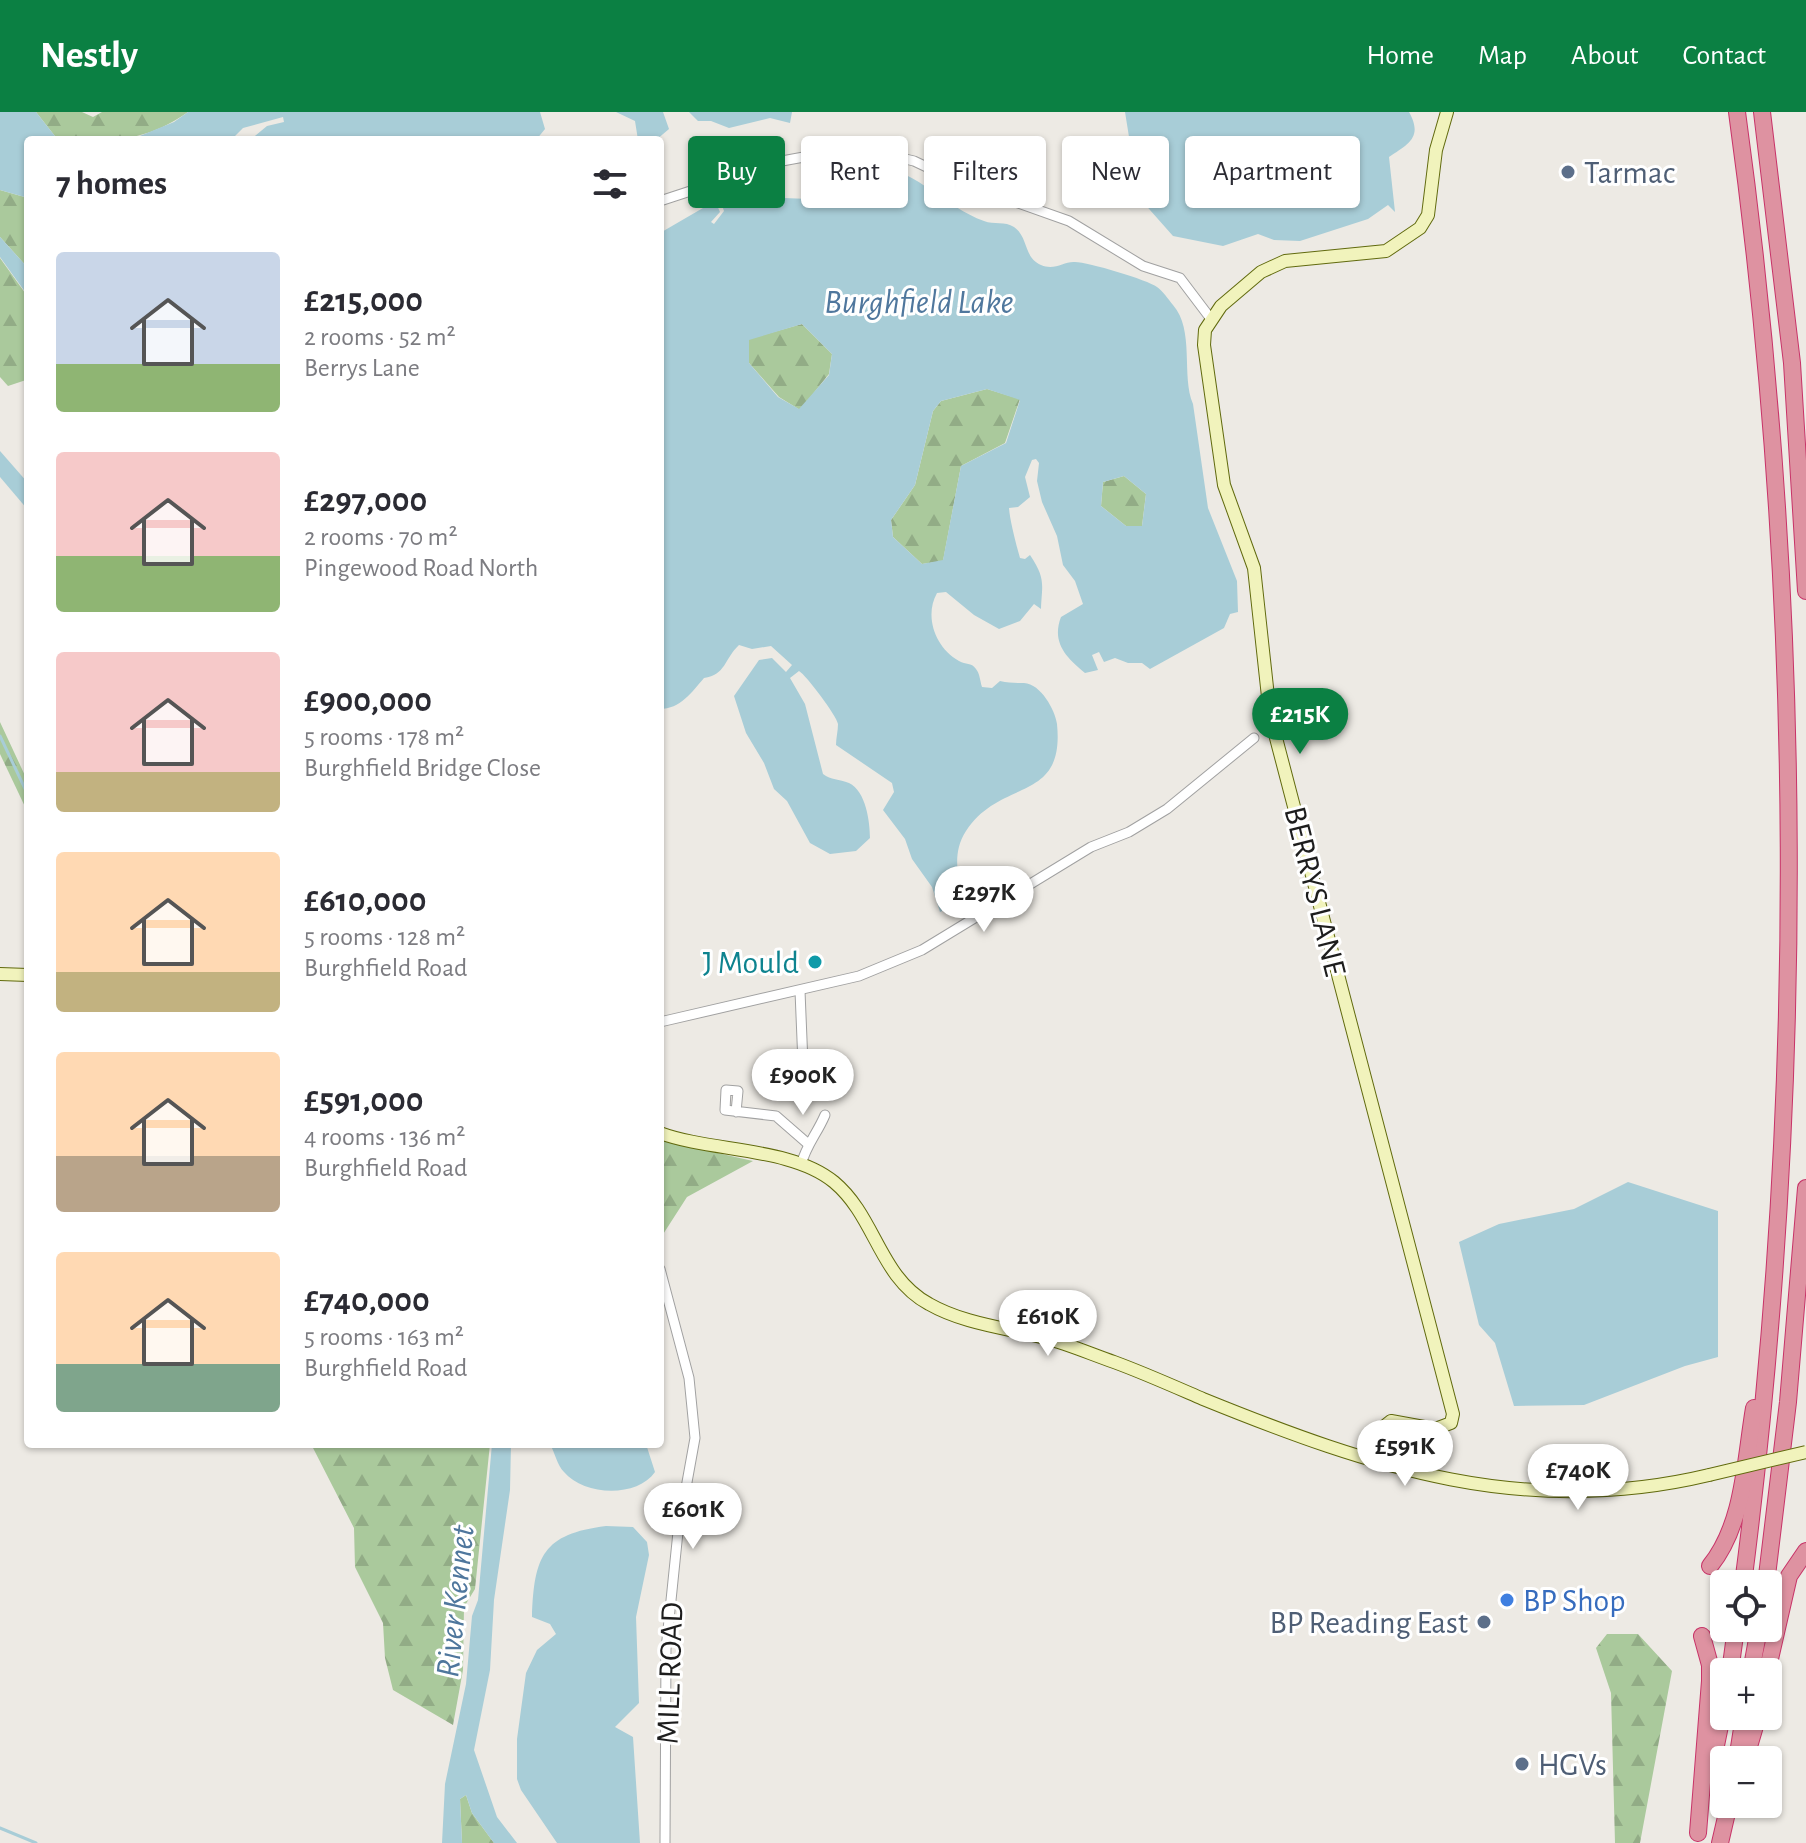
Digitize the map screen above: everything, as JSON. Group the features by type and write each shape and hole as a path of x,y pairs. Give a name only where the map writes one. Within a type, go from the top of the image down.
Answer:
{"highway":[{"path":"1737,112 1762,313 1786,643 1792,961 1771,1339 1745,1570"},
{"path":"1762,112 1792,363 1806,591"},
{"path":"1768,1570 1788,1402 1806,1188"},
{"path":"1805,1215 1806,1240"},
{"path":"1710,1566 1729,1538 1735,1518 1758,1383 1771,1339"},
{"path":"1770,1658 1789,1576 1806,1551"},
{"path":"1697,1838 1710,1681 1710,1665 1702,1636"},
{"path":"1697,1838 1719,1730"},
{"path":"1720,1843 1726,1818"}],"street":[{"path":"664,200 782,161 831,152 875,152 914,161 956,181 1069,221 1143,266 1180,278 1211,319 1237,290 1261,272 1285,261 1386,251 1420,228 1428,215 1436,150 1447,112"},
{"name":"BERRYS LANE","path":"1211,319 1204,345 1220,463 1254,568 1270,715 1453,1414 1448,1425 1435,1429 1391,1421 1381,1429 1373,1461"},
{"path":"664,1021 859,976 958,930 1091,847 1129,832 1167,809 1252,744"},
{"path":"0,974 24,975"},
{"path":"800,991 803,1064"},
{"path":"787,1067 803,1064 820,1069"},
{"path":"736,1112 776,1116 807,1143"},
{"path":"801,1165 807,1143 816,1137 825,1115"},
{"path":"664,1134 801,1165 833,1181 848,1196 902,1285 945,1313 1048,1338 1373,1461 1477,1486 1578,1494 1663,1485 1806,1452"},
{"name":"MILL ROAD","path":"664,1284 689,1378 695,1438 678,1532 666,1649 665,1843"}],"green space":[{"path":"36,112 82,112 93,117 102,112 188,112 156,130 136,136 55,136"},
{"path":"0,190 24,197 24,264 0,237"},
{"path":"0,258 24,291 24,381 8,386 0,377"},
{"path":"802,324 832,354 829,374 800,410 779,397 749,363 749,339"},
{"path":"987,389 1020,399 1005,443 961,466 943,561 922,564 893,537 891,520 915,485 933,411 941,401"},
{"path":"1124,476 1146,494 1142,526 1126,526 1101,506 1103,482"},
{"path":"0,722 24,773 24,805 0,754"},
{"path":"664,1141 753,1161 687,1197 664,1233"},
{"path":"313,1448 490,1448 475,1589 464,1607 463,1670 453,1725 393,1690 385,1658 383,1623 355,1567 354,1528"},
{"path":"1607,1634 1638,1634 1672,1671 1640,1843 1615,1843 1611,1693 1596,1648"},
{"path":"466,1795 472,1813 494,1843 462,1843 460,1799"}],"water":[{"path":"0,112 36,112 55,136 24,136 24,197 0,190"},
{"path":"188,112 540,112 545,129 539,136 255,136 267,126 284,122 283,117 243,128 235,136 140,136 174,122"},
{"path":"616,112 663,112 669,129 661,136 637,136 635,121"},
{"path":"689,112 792,112 790,123 770,118 729,128 711,121 698,121"},
{"path":"1125,112 1409,112 1415,128 1408,144 1389,157 1395,212 1388,205 1368,219 1300,241 1274,240 1258,234 1223,246 1173,236 1148,208 1169,208 1169,136 1129,136"},
{"name":"Burghfield Lake","path":"908,176 924,185 924,208 959,208 988,222 1014,227 1022,236 1031,257 1041,265 1051,267 1075,262 1151,284 1161,290 1173,305 1184,327 1188,380 1208,508 1237,581 1238,612 1230,614 1224,628 1150,669 1142,663 1128,663 1115,658 1104,662 1099,652 1092,655 1098,670 1085,673 1072,662 1059,642 1061,617 1083,604 1075,581 1063,565 1057,536 1042,502 1037,481 1039,463 1036,459 1032,460 1025,477 1030,497 1018,507 1009,508 1020,558 1030,555 1041,576 1041,609 1034,604 1020,621 999,629 974,615 946,592 937,593 932,621 944,648 959,661 974,667 982,687 992,688 1000,681 1024,683 1041,693 1056,718 1057,749 1051,767 1041,779 980,814 966,831 957,858 959,903 940,912 932,887 912,859 905,839 883,810 894,792 892,783 836,745 836,720 821,696 799,671 790,678 805,704 823,774 855,787 868,816 870,838 856,851 830,854 810,843 787,801 774,789 764,763 746,733 734,696 759,660 772,658 786,672 792,665 771,646 752,649 739,645 717,674 704,678 680,703 664,708 664,231 703,208 718,208 720,212 711,222 714,224 723,208 785,208 785,198 801,199 801,208 908,208","holes":["802,324 832,354 829,375 799,409 778,397 749,363 749,340","987,389 1020,400 1006,443 961,466 943,560 922,564 893,537 891,520 915,485 933,411 941,401","1124,476 1146,494 1142,526 1126,526 1101,506 1103,482"]},
{"path":"0,237 24,264 24,290 0,257"},
{"path":"0,451 24,478 24,505 0,477"},
{"path":"1628,1182 1718,1211 1718,1357 1685,1366 1584,1405 1514,1406 1495,1343 1479,1325 1459,1242 1499,1224 1574,1209"},
{"path":"492,1448 511,1448 510,1490 494,1600 490,1670 474,1750 497,1817 517,1843 494,1843 472,1813 466,1795 460,1799 462,1843 442,1843 445,1784 466,1684 472,1616 478,1600"},
{"path":"552,1448 647,1448 655,1472 636,1486 610,1491 584,1486 573,1480 558,1462"},
{"path":"606,1526 633,1527 647,1542 649,1555 636,1617 639,1703 615,1727 633,1737 640,1843 557,1843 521,1790 517,1779 517,1739 526,1673 537,1650 556,1634 550,1624 532,1617 533,1596 540,1564 555,1542 568,1535"}],"waterway":[{"path":"0,736 24,787"},
{"path":"0,1828 36,1843"}],"place":[{"name":"Tarmac","path":"1568,172"},
{"name":"J Mould","path":"815,962"},
{"name":"BP Shop","path":"1507,1600"},
{"name":"BP Reading East","path":"1484,1622"},
{"name":"HGVs","path":"1522,1764"}],"water label":[{"name":"River Kennet","path":"454,1601"}]}
